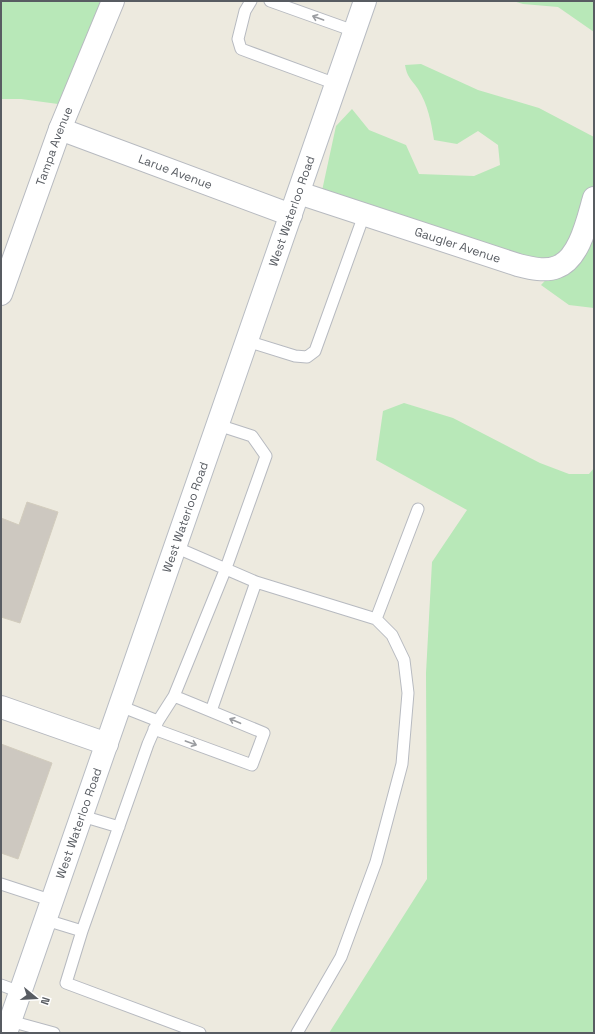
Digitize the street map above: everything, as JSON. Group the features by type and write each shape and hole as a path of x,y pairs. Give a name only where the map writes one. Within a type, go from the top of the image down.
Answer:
{"main road":[{"name":"Tampa Avenue","path":"1,294 60,129 112,1"},
{"name":"West Waterloo Road","path":"8,1027 11,989 49,910 365,1"},
{"name":"Larue Avenue","path":"60,129 290,215"},
{"name":"Gaugler Avenue","path":"299,193 518,265 547,269 557,268 569,260 579,245 592,206"},
{"path":"1,707 107,744"}],"lane":[{"path":"252,1 245,11 238,39 241,48 336,84"},
{"path":"270,1 354,31"},
{"path":"247,341 295,356 308,357 315,351 364,215"},
{"path":"200,1033 66,983 82,931 156,725 174,696 226,568 266,456 252,436 218,425"},
{"path":"376,619 418,509"},
{"path":"175,547 256,582 376,619 392,636 404,660 408,693 402,764 376,862 340,957 298,1033"},
{"path":"211,711 256,582"},
{"path":"120,706 156,725 252,765 264,734 174,696"},
{"path":"82,816 119,827"},
{"path":"1,884 49,910 82,931"},
{"path":"8,1027 54,1033"}],"green space":[{"path":"1,1 106,1 58,104 21,99 1,99"},
{"path":"513,1 594,1 594,32 558,7 523,4"},
{"path":"421,64 478,90 539,108 594,137 594,308 569,305 541,285 557,268 320,200 336,126 352,109 369,130 406,145 419,174 474,176 500,165 498,145 478,131 457,144 434,140 427,107 418,89 408,75 405,65"},
{"path":"404,403 453,418 540,463 569,474 589,474 594,468 594,1033 329,1033 427,879 426,673 432,562 467,510 376,460 383,411"}],"building":[{"path":"27,502 58,512 20,623 1,617 1,518 19,525"},
{"path":"1,744 52,763 18,859 1,853"}]}
